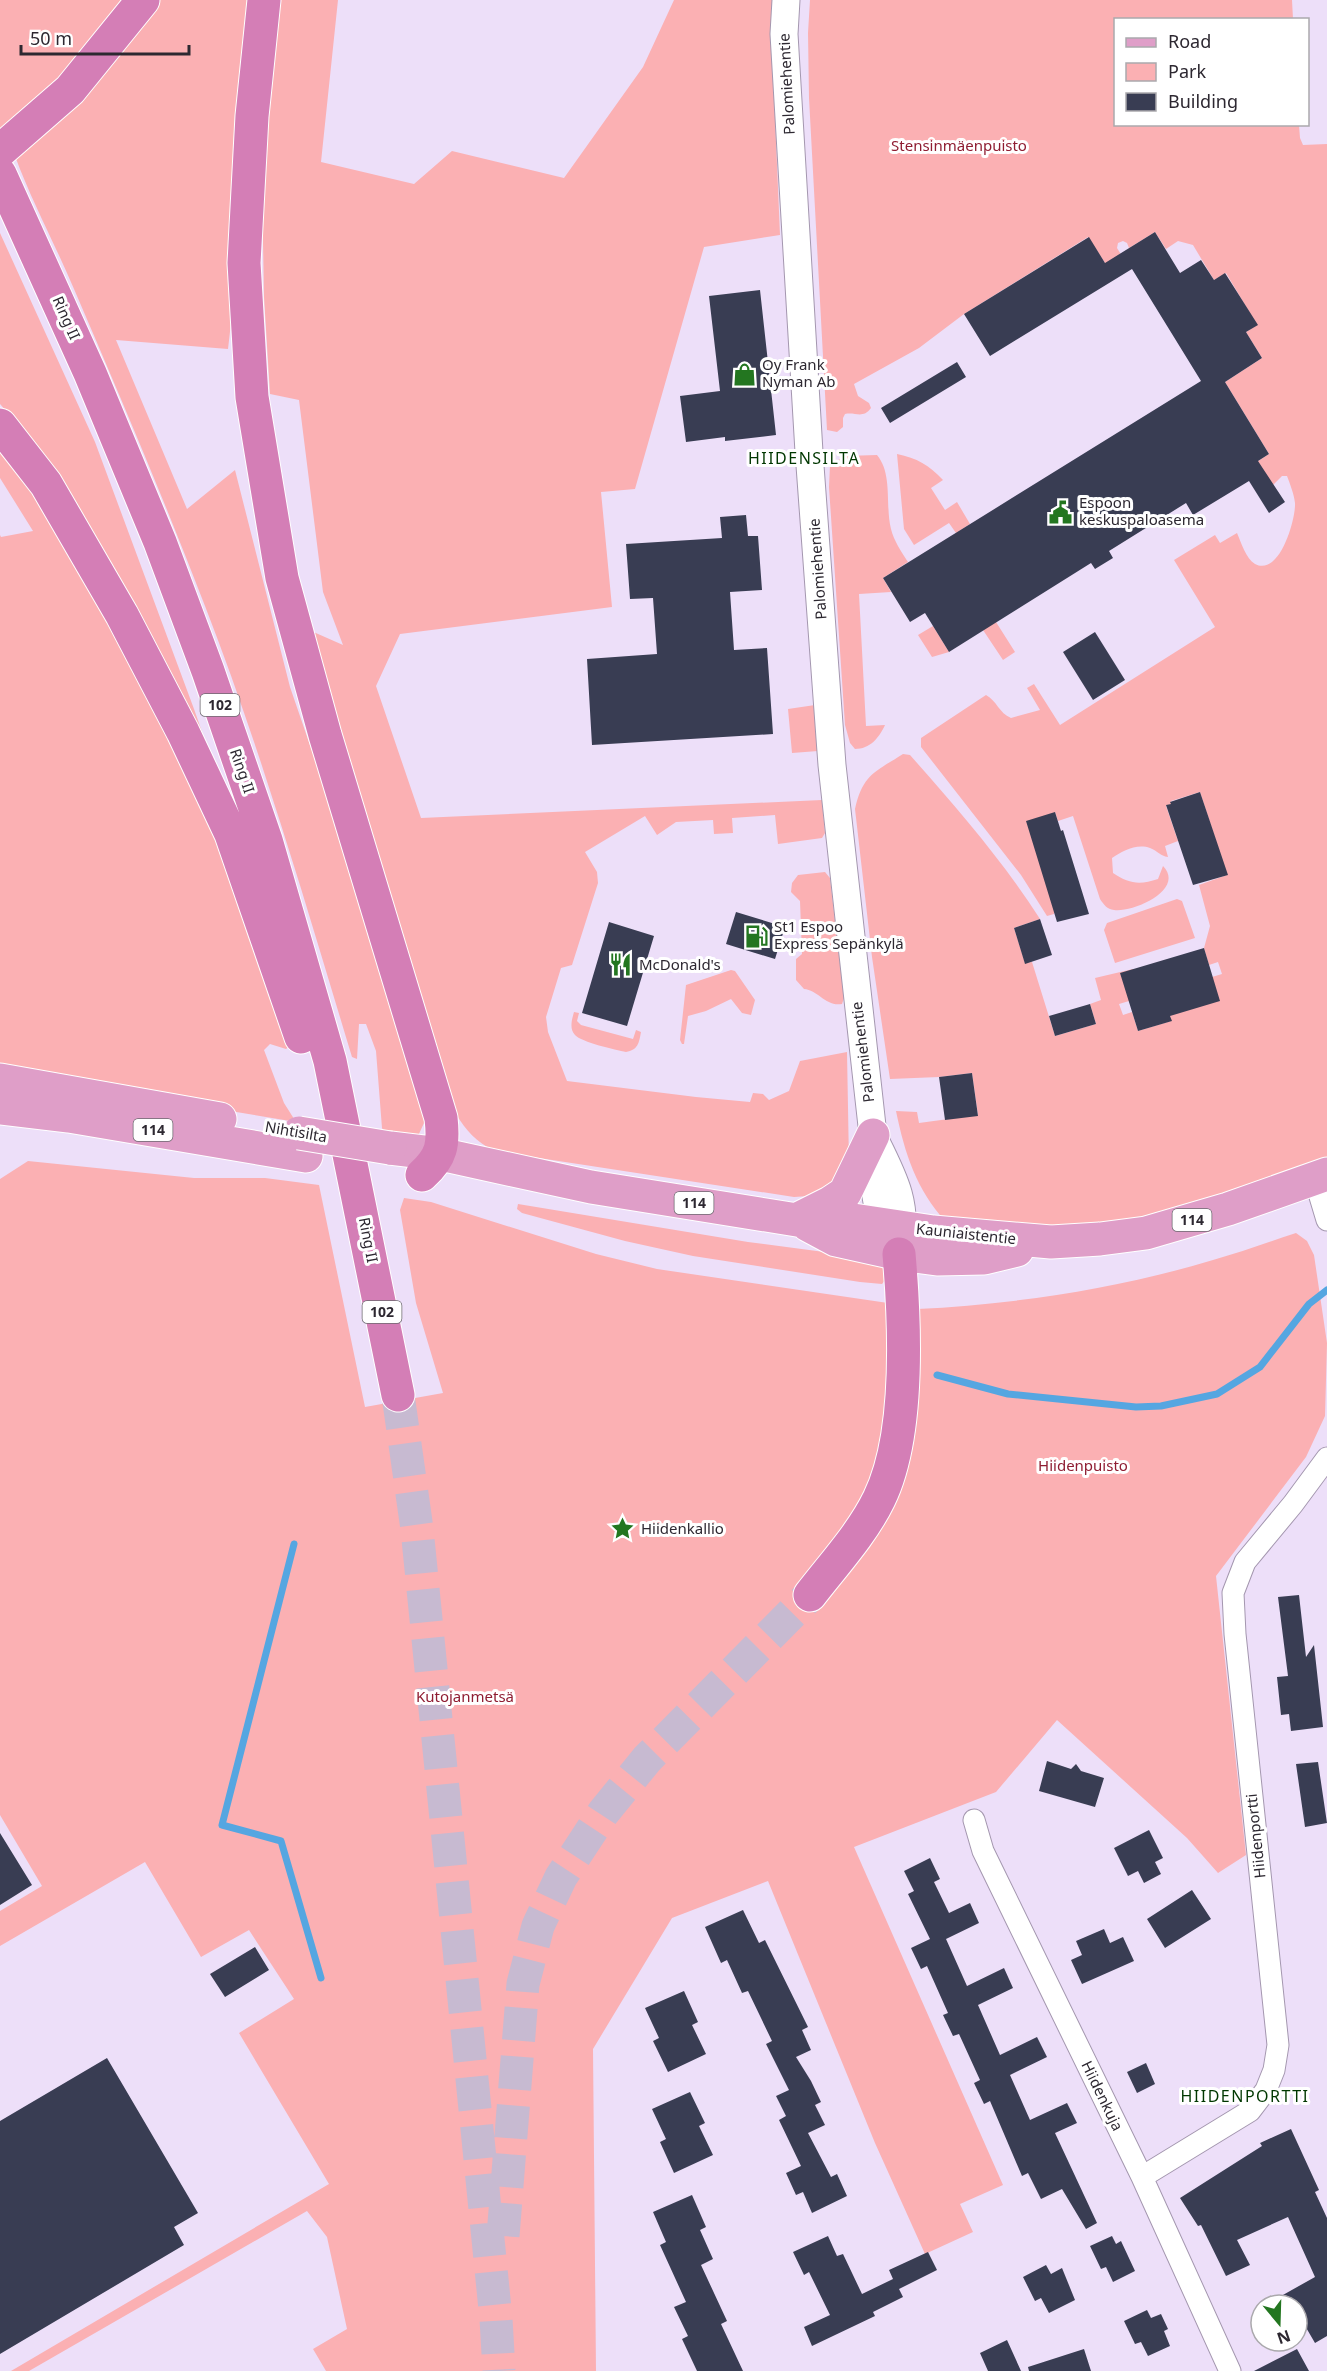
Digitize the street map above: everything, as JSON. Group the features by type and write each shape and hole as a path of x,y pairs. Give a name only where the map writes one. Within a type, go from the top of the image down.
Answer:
{"highway":[{"path":"0,151 70,90 143,0"},
{"path":"264,0 252,116 244,263 252,397 282,578 325,735 439,1108 443,1134 412,1162"},
{"name":"Ring II","path":"7,188 90,373 160,542 208,671 262,829 330,1061 398,1395"},
{"path":"0,425 46,484 122,615 183,732 231,834 366,1229"},
{"path":"810,1595 852,1540 879,1499 895,1455 902,1390 903,1297 895,1235"}],"main road":[{"name":"Nihtisilta","path":"0,1080 303,1144 798,1220 836,1240 895,1235"},
{"name":"Nihtisilta","path":"0,1108 303,1144"},
{"path":"798,1220 845,1193 873,1136"},
{"name":"Kauniaistentie","path":"895,1235 937,1259 984,1258 1051,1242 1146,1233 1228,1209 1321,1177"}],"street":[{"name":"Palomiehentie","path":"786,0 784,45 809,452 831,754 873,1136 893,1176 902,1204 895,1235"},
{"path":"1321,1177 1327,1220"},
{"name":"Hiidenportti","path":"1142,2177 1250,2110 1266,2090 1274,2070 1278,2045 1235,1634 1233,1593 1245,1562 1327,1458"},
{"name":"Hiidenkuja","path":"974,1820 983,1851 1142,2177 1230,2371"}],"green space":[{"path":"0,0 125,0 48,95 0,136"},
{"path":"156,0 251,0 237,271 228,349 116,340 187,509 235,470 290,687 369,917 424,1107 424,1123 418,1136 386,1137 382,1128 376,1051 366,1024 359,1024 357,1059 352,1057 283,830 226,661 141,447 15,156"},
{"path":"276,0 338,0 321,162 414,184 452,151 564,178 643,67 674,0 776,0 772,48 780,235 704,247 635,489 601,492 612,607 400,634 376,686 421,818 822,800 825,833 822,838 778,844 775,815 732,818 733,833 714,834 713,820 676,822 657,835 645,816 585,852 597,872 598,883 572,965 561,968 546,1017 548,1032 567,1081 696,1097 750,1102 753,1093 763,1094 769,1100 789,1091 800,1061 847,1052 849,1163 831,1187 809,1196 794,1197 494,1151 472,1135 456,1114 309,630 343,645 323,592 299,400 270,394 264,297 262,188"},
{"name":"Stensinmäenpuisto","path":"810,0 1292,0 1293,18 1114,18 1114,126 1299,126 1303,145 1327,144 1327,1159 1262,1183 1161,1213 1092,1225 1057,1228 1016,1228 946,1222 919,1184 903,1142 896,1111 917,1112 919,1123 978,1115 972,1073 890,1079 872,957 855,809 862,788 878,770 903,754 910,755 995,855 1040,919 1014,928 1025,963 1032,962 1055,1036 1096,1024 1090,1004 1101,1000 1095,978 1133,969 1135,975 1129,1001 1119,1004 1123,1015 1132,1012 1138,1031 1171,1021 1170,1016 1212,977 1222,974 1218,962 1209,965 1204,948 1210,926 1199,885 1227,875 1200,792 1171,801 1171,804 1166,806 1178,841 1165,846 1168,857 1140,846 1125,850 1112,858 1113,873 1130,881 1140,883 1158,879 1163,866 1168,875 1168,883 1154,898 1122,910 1109,909 1100,899 1073,816 1058,821 1055,812 1054,914 1047,916 1021,875 921,747 921,738 986,695 1011,718 1040,710 1027,688 1034,684 1060,725 1215,627 1174,560 1215,535 1220,543 1237,533 1252,562 1264,566 1272,562 1285,544 1293,521 1295,503 1287,476 1282,476 1273,485 1255,463 1269,454 1225,382 1262,358 1246,332 1257,325 1226,273 1214,280 1193,245 1178,241 1166,249 1155,232 1129,248 1123,241 1118,243 1117,248 1122,256 1107,266 1088,237 964,314 919,348 854,384 858,396 869,403 871,408 862,414 845,414 843,427 837,432 827,430 809,98"},
{"path":"0,233 95,442 225,798 42,452 0,404"},
{"path":"0,440 9,449 160,715 226,857 291,1045 286,1049 270,1044 264,1050 284,1103 296,1122 194,1105 116,1084 0,1066 0,535 1,537 33,531 0,478"},
{"path":"897,454 917,460 938,475 943,480 931,488 945,510 957,502 970,524 956,533 949,523 914,545 904,529"},
{"path":"877,455 887,481 891,529 908,562 883,578 891,592 859,594 866,726 885,725 873,742 860,749 855,749 850,743 845,725 829,487 830,465 845,456"},
{"path":"996,622 1015,652 1003,660 983,630"},
{"path":"933,626 949,652 932,657 918,635"},
{"path":"815,705 818,751 792,753 788,709"},
{"path":"825,872 830,878 844,998 842,1004 831,1003 814,992 804,989 796,980 796,959 802,954 800,901 791,892 792,883 798,875"},
{"path":"1177,899 1182,901 1195,938 1115,963 1104,930 1107,923"},
{"path":"731,970 735,971 755,1000 751,1015 742,1013 731,999 706,1011 688,1016 684,1044 682,1044 680,1040 686,985"},
{"path":"574,1012 579,1013 577,1021 581,1025 633,1039 636,1030 641,1032 640,1039 633,1050 626,1052 579,1038 572,1030"},
{"name":"Kutojanmetsä","path":"28,1161 194,1178 265,1178 319,1185 365,1407 443,1393 416,1303 400,1210 404,1198 431,1202 596,1254 657,1269 888,1303 892,1505 903,1482 915,1434 919,1384 917,1309 1067,1294 1177,1270 1296,1233 1307,1241 1314,1255 1327,1343 1325,1416 1306,1457 1216,1576 1246,1855 1218,1873 1187,1838 1057,1720 996,1792 854,1847 1003,2185 960,2204 973,2232 925,2254 875,2143 768,1881 672,1918 593,2049 596,2371 326,2371 313,2349 347,2329 327,2237 307,2211 29,2371 11,2371 329,2184 239,2033 294,1999 249,1930 201,1957 145,1862 0,1946 0,1911 42,1886 0,1815 0,1179"},
{"path":"518,1204 748,1242 877,1259 883,1265 886,1279 882,1284 860,1282 693,1256 625,1241 522,1213 517,1209"}],"building":[{"path":"1155,232 1180,273 1201,260 1214,280 1225,273 1258,325 1246,332 1262,358 1225,382 1269,454 1258,461 1285,502 1269,513 1249,481 1193,515 1186,503 1109,551 1113,558 1095,569 1091,563 949,652 925,613 910,622 883,578 1201,381 1132,269 990,356 964,314 1089,237 1105,263"},
{"path":"760,290 776,435 725,441 725,437 686,442 680,396 720,391 709,296"},
{"path":"957,362 966,377 890,423 881,408"},
{"path":"746,515 748,536 758,536 762,590 730,592 734,650 767,648 773,734 592,745 587,659 657,654 653,598 630,599 626,544 722,538 720,517"},
{"path":"1095,632 1125,680 1093,700 1063,652"},
{"path":"1200,792 1228,875 1193,885 1166,805"},
{"path":"1055,812 1061,831 1063,830 1089,914 1057,922 1026,821"},
{"name":"St1 Espoo Express Sepänkylä","path":"736,912 785,927 775,959 726,944"},
{"path":"1040,919 1052,955 1025,964 1014,928"},
{"name":"McDonald's","path":"609,922 654,936 627,1026 582,1013"},
{"path":"1204,948 1220,1001 1170,1016 1172,1021 1138,1031 1120,973"},
{"path":"1090,1004 1096,1024 1055,1036 1049,1016"},
{"path":"972,1073 978,1116 945,1120 939,1077"},
{"path":"1299,1595 1306,1657 1314,1645 1323,1727 1291,1731 1289,1714 1281,1715 1277,1677 1288,1676 1278,1597"},
{"path":"1047,1761 1071,1769 1076,1764 1081,1771 1104,1778 1095,1807 1039,1791"},
{"path":"1318,1762 1327,1823 1305,1827 1296,1764"},
{"path":"1149,1830 1163,1858 1155,1862 1161,1874 1144,1883 1138,1871 1128,1876 1114,1848"},
{"path":"0,1833 32,1885 0,1905"},
{"path":"930,1858 940,1879 934,1882 949,1913 970,1903 979,1923 946,1939 967,1986 1004,1968 1013,1988 978,2005 1000,2055 1037,2037 1047,2057 1010,2075 1030,2120 1067,2103 1077,2123 1055,2133 1097,2223 1086,2229 1062,2189 1041,2199 1028,2173 1022,2176 990,2101 984,2104 974,2083 980,2080 959,2034 953,2036 943,2015 948,2013 927,1966 921,1969 911,1948 930,1939 908,1894 914,1891 904,1871"},
{"path":"1192,1890 1211,1919 1165,1948 1147,1919"},
{"path":"743,1910 759,1943 765,1940 808,2027 802,2030 811,2050 796,2057 821,2102 815,2105 825,2125 808,2133 831,2177 837,2174 847,2196 812,2213 803,2192 796,2195 786,2173 801,2166 779,2120 786,2116 776,2096 789,2090 766,2044 772,2041 748,1991 742,1993 727,1960 721,1963 705,1927"},
{"path":"1104,1929 1110,1943 1123,1937 1134,1961 1082,1984 1071,1960 1082,1955 1076,1941"},
{"path":"255,1947 269,1970 225,1997 210,1974"},
{"path":"684,1991 698,2022 692,2025 706,2054 668,2072 653,2041 659,2038 645,2008"},
{"path":"107,2058 198,2213 174,2227 184,2245 0,2354 0,2121"},
{"path":"1146,2063 1155,2084 1137,2093 1127,2072"},
{"path":"690,2092 705,2123 699,2126 713,2155 674,2173 660,2142 666,2139 652,2109"},
{"path":"1291,2129 1319,2190 1315,2192 1327,2218 1327,2336 1315,2343 1309,2333 1309,2293 1286,2293 1315,2277 1288,2217 1237,2240 1250,2265 1226,2276 1201,2225 1198,2226 1180,2198 1262,2146 1260,2143"},
{"path":"692,2195 706,2227 700,2230 713,2259 701,2265 727,2321 721,2324 743,2371 697,2371 682,2339 688,2336 674,2307 686,2302 660,2245 666,2242 653,2212"},
{"path":"828,2236 837,2256 843,2254 862,2294 893,2279 889,2270 928,2252 937,2270 899,2289 903,2297 873,2312 875,2316 812,2346 804,2327 830,2315 809,2272 804,2275 793,2252"},
{"path":"1112,2236 1116,2244 1121,2241 1135,2271 1113,2282 1106,2267 1101,2269 1090,2246"},
{"path":"1046,2265 1051,2274 1062,2268 1075,2300 1049,2313 1041,2298 1035,2301 1023,2277"},
{"path":"1147,2310 1151,2318 1161,2314 1168,2329 1164,2331 1170,2346 1148,2356 1141,2342 1135,2344 1124,2321"},
{"path":"1007,2340 1021,2371 988,2371 980,2353"},
{"path":"1084,2349 1091,2371 1029,2371 1028,2367"},
{"path":"1289,2353 1299,2353 1309,2371 1254,2371"}],"waterway":[{"path":"937,1375 1008,1394 1136,1407 1161,1406 1217,1394 1260,1367 1309,1304 1327,1290"},
{"path":"294,1544 222,1825 281,1841 321,1978"}],"tunnel":[{"path":"398,1395 417,1529 496,2319 499,2371"},
{"path":"503,2236 523,1984 538,1926 561,1877 603,1813 647,1759 810,1595"}],"place":[{"name":"Oy Frank Nyman Ab","path":"744,374"},
{"name":"Espoon keskuspaloasema","path":"1061,512"},
{"name":"St1 Espoo Express Sepänkylä","path":"756,936"},
{"name":"McDonald's","path":"621,965"},
{"name":"Hiidenkallio","path":"623,1529"}],"district":[{"name":"HIIDENSILTA","path":"804,458"},
{"name":"HIIDENPORTTI","path":"1245,2096"}],"park label":[{"name":"Hiidenpuisto","path":"1083,1466"}]}
